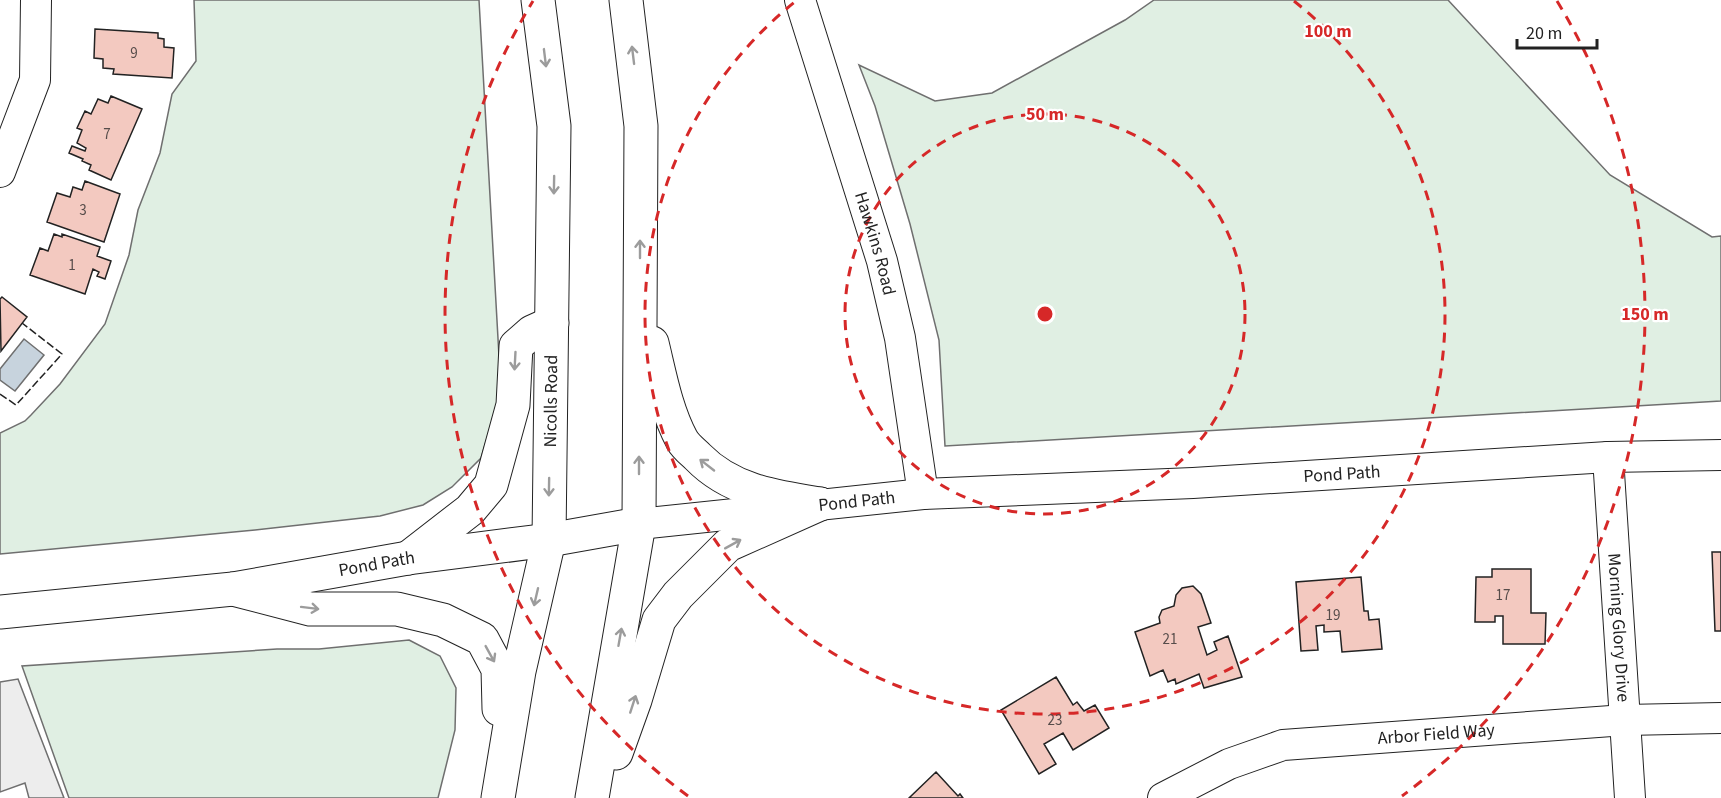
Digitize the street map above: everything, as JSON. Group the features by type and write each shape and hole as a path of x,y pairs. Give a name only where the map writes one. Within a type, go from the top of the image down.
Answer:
{"main road":[{"name":"Nicolls Road","path":"498,798 519,671 549,540 554,126 538,0"},
{"path":"592,798 639,524 641,126 626,0"},
{"path":"640,292 667,402 683,442 707,466 736,484 768,496 820,504"},
{"path":"408,558 470,510 490,485 513,405 516,346 532,332 552,323"},
{"path":"597,798 619,746 659,620 678,595 728,545 820,504"},
{"name":"Pond Path","path":"0,612 233,589 408,558 549,540 639,524"},
{"path":"233,589 309,609 397,609 443,620 482,639 498,669 498,798"}],"street":[{"path":"0,172 35,80 36,0"},
{"name":"Hawkins Road","path":"808,2 882,261 900,338 922,494"},
{"name":"Pond Path","path":"639,524 922,494 1193,483 1608,457 1721,454"},
{"name":"Morning Glory Drive","path":"1608,457 1630,798"},
{"name":"Arbor Field Way","path":"1163,798 1229,764 1283,745 1625,720 1721,718"}],"green space":[{"path":"194,0 479,0 501,392 481,458 452,487 423,505 380,516 0,554 0,433 25,421 31,415 60,384 105,324 129,255 138,210 160,153 172,94 196,61"},
{"path":"1154,0 1448,0 1610,175 1712,237 1721,236 1721,401 945,446 939,340 910,224 875,106 859,65 935,101 992,93 1125,20"},
{"path":"409,640 440,656 456,688 455,730 438,798 69,798 22,666 277,649 319,649"}],"shaded area":[{"path":"24,339 44,355 15,391 0,380 0,369"},
{"path":"18,679 64,798 29,798 25,783 0,792 0,682"}],"building":[{"path":"95,29 158,33 158,38 164,39 164,47 174,48 172,78 113,74 114,69 103,68 103,59 94,58"},
{"path":"111,96 142,109 111,180 89,170 91,165 69,153 72,146 85,151 86,148 77,143 82,130 77,128 85,111 91,114 98,99 108,103"},
{"path":"85,181 120,194 104,242 47,222 57,193 70,197 73,187 82,190"},
{"path":"54,234 62,237 62,234 100,247 97,256 111,261 105,279 97,276 99,272 93,269 85,294 30,275 40,248 48,251"},
{"path":"2,297 27,317 1,351 0,299"},
{"path":"1712,552 1721,552 1721,631 1715,631"},
{"path":"1492,569 1531,569 1531,613 1546,613 1545,644 1503,644 1503,616 1495,616 1495,622 1475,622 1476,577 1492,577"},
{"path":"1361,577 1364,611 1368,611 1369,620 1379,619 1382,649 1342,652 1340,631 1324,632 1324,625 1316,626 1318,650 1301,651 1296,582"},
{"path":"1193,586 1201,594 1211,623 1198,627 1207,655 1217,650 1214,642 1228,636 1242,677 1204,688 1199,674 1176,684 1175,679 1168,682 1163,670 1150,676 1135,632 1160,623 1159,617 1162,610 1174,606 1176,595 1182,588"},
{"path":"1056,677 1073,705 1077,702 1084,711 1095,705 1109,728 1073,750 1063,733 1044,744 1056,764 1039,774 1001,710"},
{"path":"936,772 958,796 960,794 963,798 909,798"}],"fence":[{"path":"0,394 16,405 62,354 22,323"}]}
